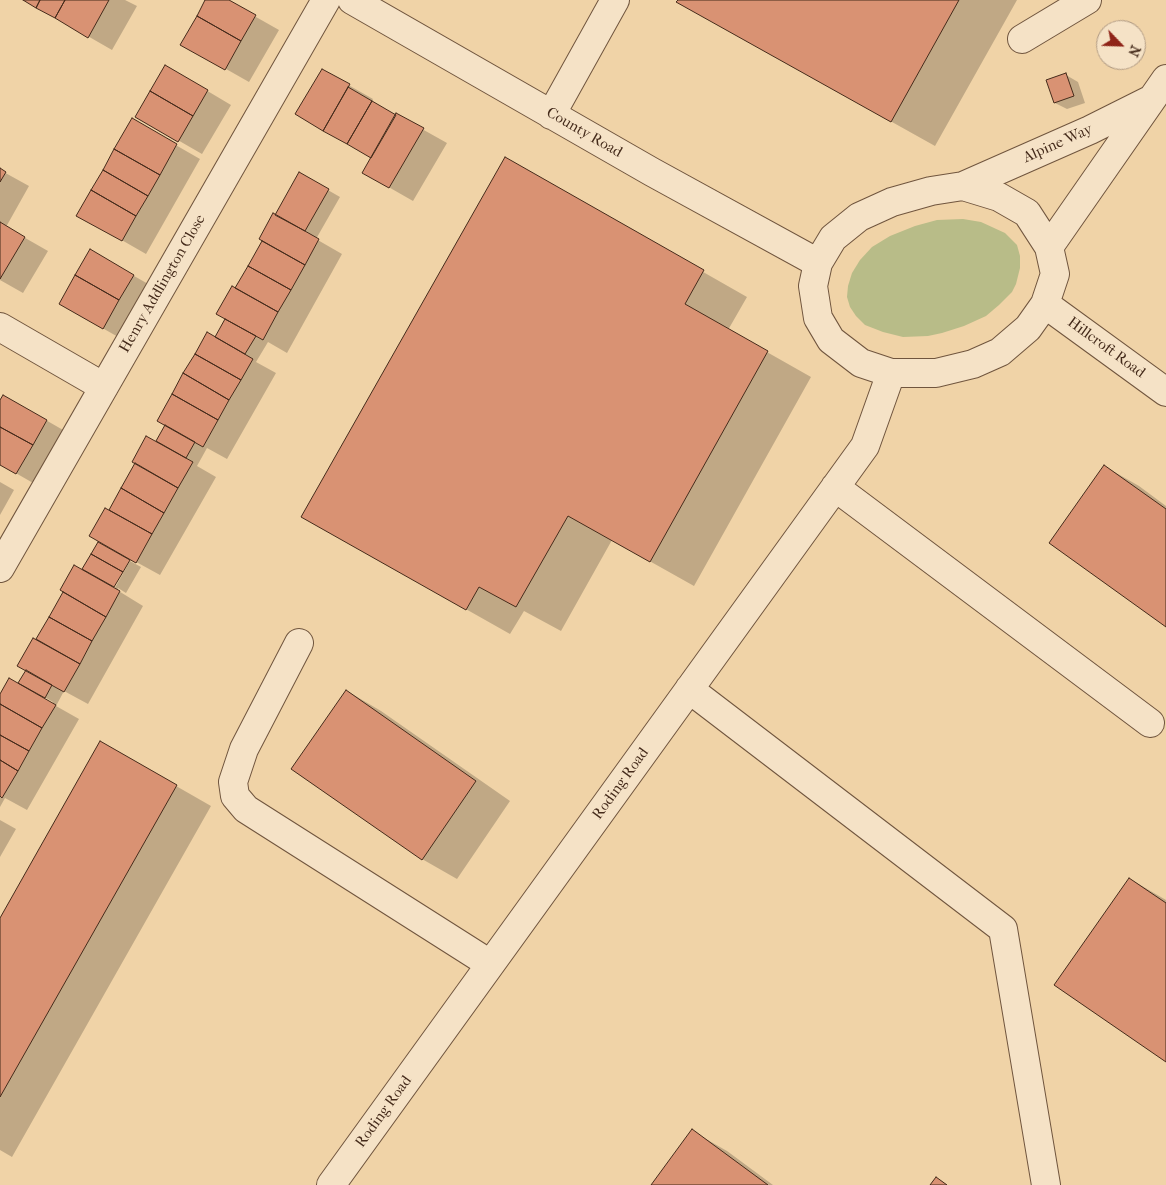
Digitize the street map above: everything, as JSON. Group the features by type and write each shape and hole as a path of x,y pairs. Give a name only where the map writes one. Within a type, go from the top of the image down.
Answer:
{"street":[{"name":"Henry Addlington Close","path":"0,568 326,0"},
{"name":"County Road","path":"352,0 551,115 818,262"},
{"path":"551,115 616,0"},
{"path":"1022,39 1087,0"},
{"name":"Alpine Way","path":"964,186 999,197 1027,213 1048,247 1055,274 1045,304 1028,328 1000,352 973,364 936,373 891,373 861,362 831,340 818,318 813,286 818,262 833,238 859,217 892,202 931,191 964,186 1090,130 1159,89"},
{"name":"Alpine Way","path":"1048,247 1159,89"},
{"name":"Hillcroft Road","path":"1045,304 1166,392"},
{"path":"0,327 104,387"},
{"name":"Roding Road","path":"331,1185 865,446 891,373"},
{"path":"835,487 1150,723"},
{"path":"299,643 244,749 233,782 235,796 246,809 490,964"},
{"path":"690,689 1003,929 1046,1185"}],"green space":[{"path":"963,219 981,222 1005,233 1017,245 1020,256 1020,268 1016,284 1012,292 999,305 986,316 964,326 928,336 903,337 883,332 865,325 856,316 850,307 847,297 848,286 852,273 860,260 872,247 890,236 915,226 937,220"}],"building":[{"path":"23,0 40,0 36,8"},
{"path":"40,0 65,0 55,18 36,8"},
{"path":"65,0 109,0 88,38 55,18"},
{"path":"205,0 229,0 256,15 241,41 197,16"},
{"path":"678,0 959,0 891,122 676,2"},
{"path":"197,16 241,41 225,70 180,45"},
{"path":"165,65 208,90 193,116 150,91"},
{"path":"322,69 350,84 323,131 295,114"},
{"path":"1066,73 1074,96 1054,103 1046,80"},
{"path":"348,87 372,101 347,144 323,131"},
{"path":"150,91 193,116 178,142 135,117"},
{"path":"372,101 396,115 371,158 347,144"},
{"path":"396,113 424,128 389,188 362,173"},
{"path":"132,118 177,144 160,175 114,149"},
{"path":"114,149 160,175 148,196 103,170"},
{"path":"505,157 704,270 685,304 768,351 650,562 568,516 516,607 479,587 466,610 301,517"},
{"path":"0,168 6,172 0,182"},
{"path":"103,170 148,196 136,216 91,190"},
{"path":"299,172 329,189 305,231 275,215"},
{"path":"91,190 136,216 122,241 76,216"},
{"path":"273,213 319,239 305,265 259,239"},
{"path":"0,222 25,237 0,279"},
{"path":"262,241 305,265 291,290 248,266"},
{"path":"90,249 134,275 119,300 75,275"},
{"path":"248,266 291,290 278,312 235,288"},
{"path":"75,275 119,300 103,329 59,304"},
{"path":"232,286 278,312 263,340 216,314"},
{"path":"225,319 256,336 245,354 215,337"},
{"path":"207,332 253,359 241,380 195,354"},
{"path":"195,354 241,380 229,400 183,373"},
{"path":"183,373 229,400 218,420 172,394"},
{"path":"172,394 218,420 203,447 157,421"},
{"path":"3,395 47,420 33,445 0,427 0,400"},
{"path":"165,425 195,442 186,458 156,441"},
{"path":"0,427 33,445 16,474 0,465"},
{"path":"146,436 193,462 178,488 132,462"},
{"path":"135,463 178,488 164,513 121,488"},
{"path":"1104,465 1166,509 1166,627 1049,543"},
{"path":"121,488 164,513 152,534 109,510"},
{"path":"105,508 152,534 136,563 89,536"},
{"path":"98,542 130,560 123,572 91,554"},
{"path":"91,554 123,572 114,587 82,569"},
{"path":"74,565 120,591 106,617 60,590"},
{"path":"63,592 106,617 92,641 49,617"},
{"path":"49,617 92,641 80,664 36,639"},
{"path":"33,638 80,664 64,692 17,666"},
{"path":"26,670 52,685 45,698 18,683"},
{"path":"9,678 56,705 42,728 0,704 0,694"},
{"path":"346,690 476,781 422,860 291,769"},
{"path":"0,704 42,728 29,751 0,735"},
{"path":"0,735 29,751 18,771 0,760"},
{"path":"100,741 177,785 0,1097 0,918"},
{"path":"0,760 18,771 2,798 0,796"},
{"path":"1129,878 1166,903 1166,1062 1054,985"},
{"path":"692,1129 768,1185 651,1185"},
{"path":"936,1177 947,1185 930,1185"}]}
